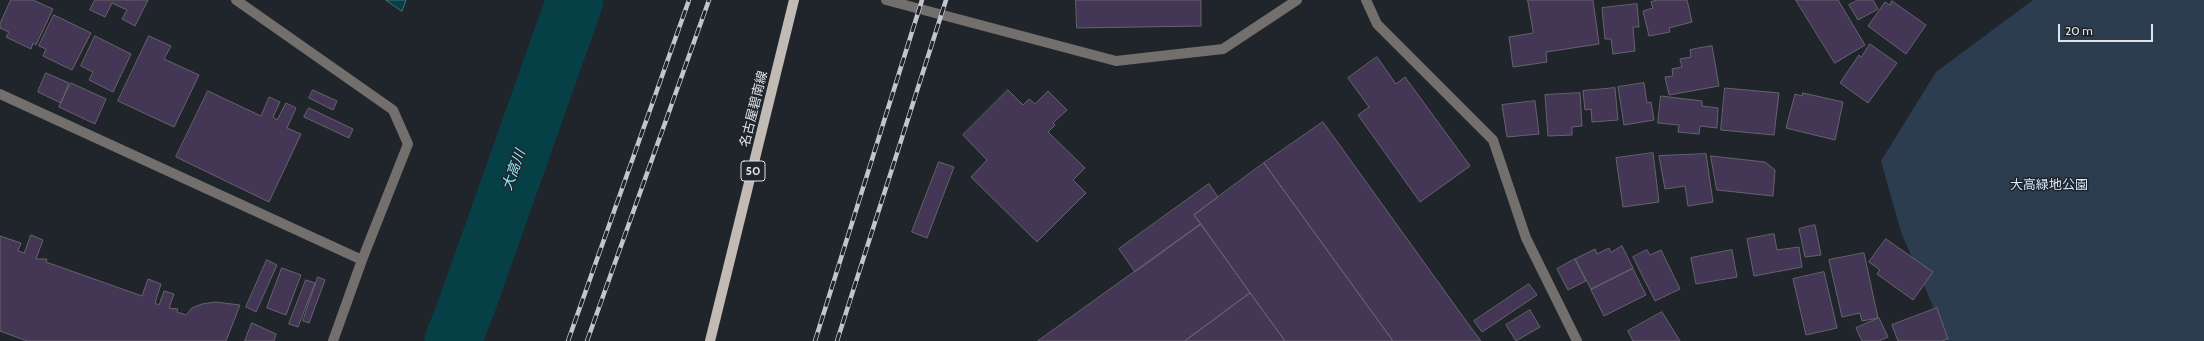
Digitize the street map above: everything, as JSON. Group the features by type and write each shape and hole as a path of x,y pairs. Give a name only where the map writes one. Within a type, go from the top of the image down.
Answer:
{"main road":[{"name":"名古屋碧南線","path":"710,341 794,0"}],"street":[{"path":"236,0 393,110 408,144 362,260 333,341"},
{"path":"886,0 1116,61 1223,49 1297,0"},
{"path":"1366,0 1376,24 1492,140 1526,238 1576,341"},
{"path":"0,94 362,260"}],"green space":[{"name":"大高緑地公園","path":"2033,0 2204,0 2204,341 1948,341 1901,232 1881,161 1936,72"}],"shaded area":[{"path":"386,0 406,0 402,11"}],"building":[{"path":"11,0 33,0 53,9 36,45 33,43 31,49 6,37 9,32 0,28 0,24"},
{"path":"95,0 148,0 135,26 122,19 127,10 112,3 105,17 90,10"},
{"path":"1076,0 1201,0 1201,26 1077,28"},
{"path":"1528,0 1593,0 1599,44 1546,52 1547,62 1513,67 1509,37 1533,33"},
{"path":"1658,0 1687,0 1692,22 1669,28 1670,32 1649,36 1643,11 1653,8 1651,2"},
{"path":"1796,0 1838,0 1865,45 1835,63"},
{"path":"1858,0 1873,0 1878,9 1858,20 1849,5"},
{"path":"1892,1 1926,25 1906,54 1868,26 1885,2 1890,5"},
{"path":"1637,4 1639,27 1633,27 1635,51 1613,54 1611,39 1605,39 1602,8"},
{"path":"54,15 91,33 72,70 43,56 46,49 39,46"},
{"path":"95,36 131,54 113,92 89,80 93,72 81,66"},
{"path":"149,36 171,46 164,59 199,75 174,127 118,101"},
{"path":"1870,44 1897,63 1868,103 1840,83 1859,55 1861,57"},
{"path":"1712,46 1719,86 1669,95 1665,77 1673,76 1672,69 1682,67 1680,59 1691,57 1690,50"},
{"path":"1377,57 1396,84 1405,77 1470,166 1420,202 1358,115 1369,107 1348,78"},
{"path":"46,73 69,83 61,103 38,92"},
{"path":"71,83 106,99 95,124 59,107"},
{"path":"1644,83 1647,103 1651,102 1654,120 1624,125 1618,87"},
{"path":"1615,88 1618,120 1592,122 1591,109 1585,110 1583,91"},
{"path":"1725,88 1779,93 1774,135 1721,130"},
{"path":"313,90 337,101 333,110 309,98"},
{"path":"1008,90 1023,105 1029,99 1035,104 1048,91 1067,110 1053,123 1055,125 1048,132 1085,168 1073,180 1086,193 1037,242 971,177 987,160 963,135"},
{"path":"208,91 261,116 269,97 280,102 273,117 277,120 286,103 296,108 287,128 301,134 269,202 176,157"},
{"path":"1580,93 1582,126 1572,127 1572,135 1548,136 1545,95"},
{"path":"1803,93 1843,102 1835,140 1786,128 1795,94 1802,96"},
{"path":"1661,96 1702,101 1702,106 1718,108 1717,128 1700,126 1699,134 1678,132 1679,125 1658,123"},
{"path":"1535,101 1539,134 1507,137 1502,105"},
{"path":"309,108 353,129 349,138 304,117"},
{"path":"1323,122 1481,341 1393,341 1264,163"},
{"path":"1653,153 1659,202 1623,207 1616,158"},
{"path":"1706,154 1713,202 1688,206 1685,186 1665,189 1659,156"},
{"path":"1711,156 1765,162 1775,170 1773,196 1717,190"},
{"path":"939,162 954,167 927,238 912,232"},
{"path":"1264,163 1393,341 1285,341 1194,215"},
{"path":"1209,184 1218,197 1194,215 1201,224 1135,272 1119,249"},
{"path":"1201,224 1250,293 1185,341 1038,341"},
{"path":"1815,225 1821,255 1805,257 1799,229"},
{"path":"1774,234 1777,250 1799,247 1802,267 1754,276 1747,239"},
{"path":"31,235 43,240 36,259 47,259 46,262 142,296 148,279 161,284 155,303 159,305 164,291 174,294 169,308 178,309 177,312 186,315 192,308 202,304 216,302 240,305 226,341 27,341 0,331 0,236 21,243 18,251 24,253"},
{"path":"1886,239 1933,272 1913,300 1877,274 1880,270 1869,262"},
{"path":"1622,246 1633,268 1591,289 1575,259 1595,249 1597,254 1609,248 1611,252"},
{"path":"1647,250 1650,255 1661,250 1680,289 1655,301 1633,257"},
{"path":"1732,250 1737,277 1696,284 1691,258"},
{"path":"1864,253 1878,318 1862,321 1860,313 1842,317 1829,260"},
{"path":"1575,259 1586,281 1568,290 1557,269"},
{"path":"267,260 277,265 256,312 246,307"},
{"path":"282,268 301,275 286,315 267,308"},
{"path":"1633,269 1646,295 1604,316 1591,290"},
{"path":"1824,272 1837,328 1806,335 1793,279"},
{"path":"318,277 325,280 309,323 303,321"},
{"path":"306,280 315,283 298,327 289,324"},
{"path":"1529,284 1537,295 1482,332 1474,321"},
{"path":"1250,293 1285,341 1185,341"},
{"path":"1937,308 1948,339 1942,341 1898,341 1892,325"},
{"path":"1530,310 1540,327 1516,341 1506,325"},
{"path":"1662,312 1680,341 1633,341 1628,331"},
{"path":"1879,318 1888,337 1879,341 1862,341 1856,328"},
{"path":"252,323 276,334 274,341 245,341"}],"waterway":[{"name":"大高川","path":"453,341 575,0"}],"railway":[{"path":"568,341 689,0"},
{"path":"587,341 709,0"},
{"path":"815,341 922,0"},
{"path":"837,341 946,0"}]}
